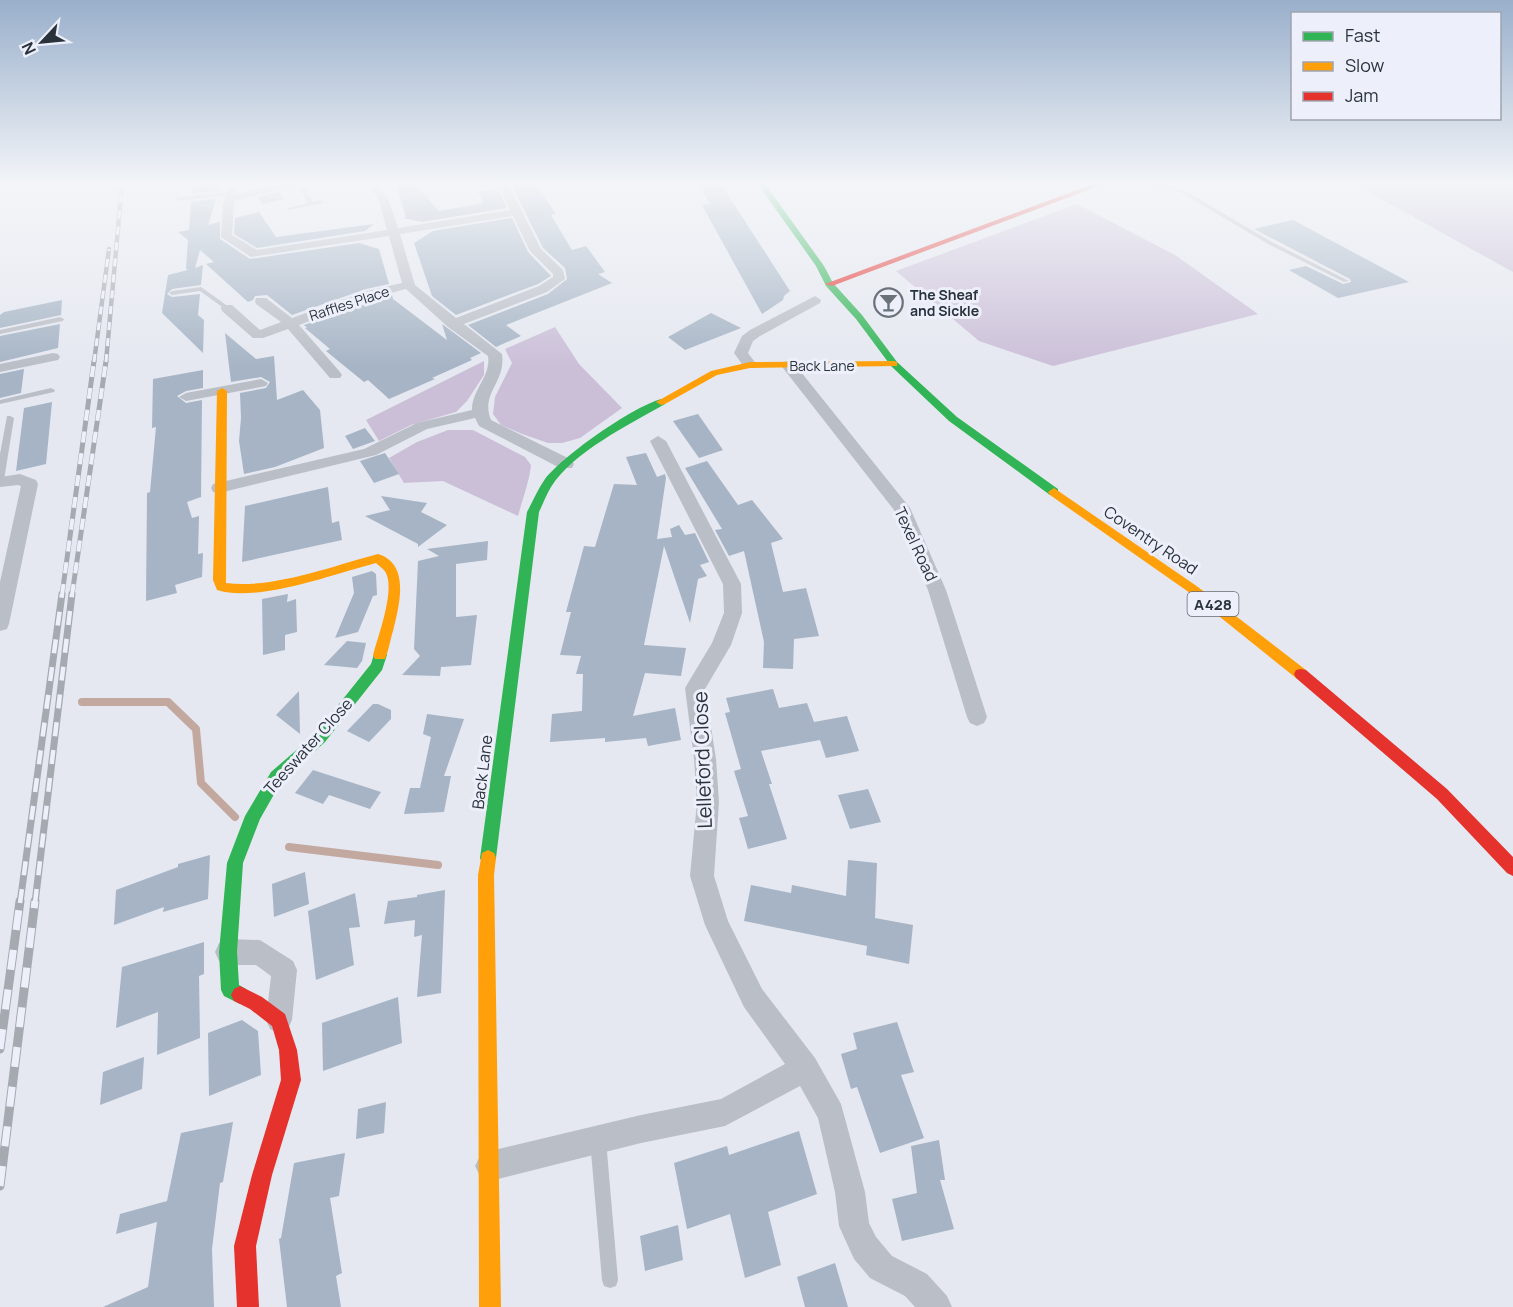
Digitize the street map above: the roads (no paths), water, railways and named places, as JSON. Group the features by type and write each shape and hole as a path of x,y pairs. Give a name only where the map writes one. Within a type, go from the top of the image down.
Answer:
{"street":[{"path":"240,245 255,254 317,245"},
{"path":"396,245 409,285 415,293 495,354 498,364 496,374 478,400 478,413 484,423 566,464"},
{"path":"453,324 543,289 559,279 559,273 532,245"},
{"name":"A428","path":"805,245 820,266 829,284"},
{"path":"829,284 935,245"},
{"name":"Coventry Road","path":"829,284 859,316 894,364 953,419 1103,528 1194,590 1314,684 1442,794 1513,868"},
{"name":"Raffles Place","path":"290,323 370,294 409,285"},
{"path":"750,365 741,353 747,339 814,300"},
{"name":"Raffles Place","path":"261,301 290,323 335,375"},
{"path":"227,308 263,340 290,323"},
{"path":"0,368 53,357"},
{"name":"Back Lane","path":"490,1307 486,875 533,513 549,482 566,464 624,423 714,373 750,365 894,364"},
{"name":"Texel Road","path":"788,365 902,508 937,590 977,717"},
{"path":"186,397 261,383"},
{"name":"Teeswater Close","path":"222,391 219,488 219,580 221,587 238,590 258,584 276,584 378,558 388,567 393,576 392,598 376,666 320,738 276,777 253,816 235,863 228,952"},
{"path":"219,488 370,452 422,426 478,413"},
{"name":"Lelleford Close","path":"658,441 732,584 733,613 721,645 695,688 705,759 708,802 702,876 717,925 753,999 805,1068 831,1114 850,1192 854,1226 865,1248 881,1267 916,1285 936,1307"},
{"path":"0,481 20,479 30,484 4,583 0,624"},
{"path":"248,1307 245,1246 262,1175 291,1080 288,1050 279,1020 284,970 260,953 228,952 230,990 256,1003 279,1020"},
{"path":"490,1166 725,1112 805,1068"}],"lane":[{"path":"1274,245 1346,280"},
{"path":"172,293 201,289 227,308"},
{"path":"0,332 60,319"},
{"path":"0,402 51,390"},
{"path":"0,481 4,438 12,399"},
{"path":"598,1140 610,1280"}],"waterway":[{"path":"82,702 168,702 196,729 201,783 235,817"},
{"path":"289,847 438,865"}],"railway":[{"path":"106,362 117,245"},
{"path":"94,362 109,249"},
{"path":"62,595 94,361"},
{"path":"72,595 106,361"},
{"path":"20,903 62,594"},
{"path":"35,903 72,594"},
{"path":"0,1049 20,901"},
{"path":"0,1186 35,901"}],"place":[{"name":"The Sheaf and Sickle","path":"889,302"}]}
